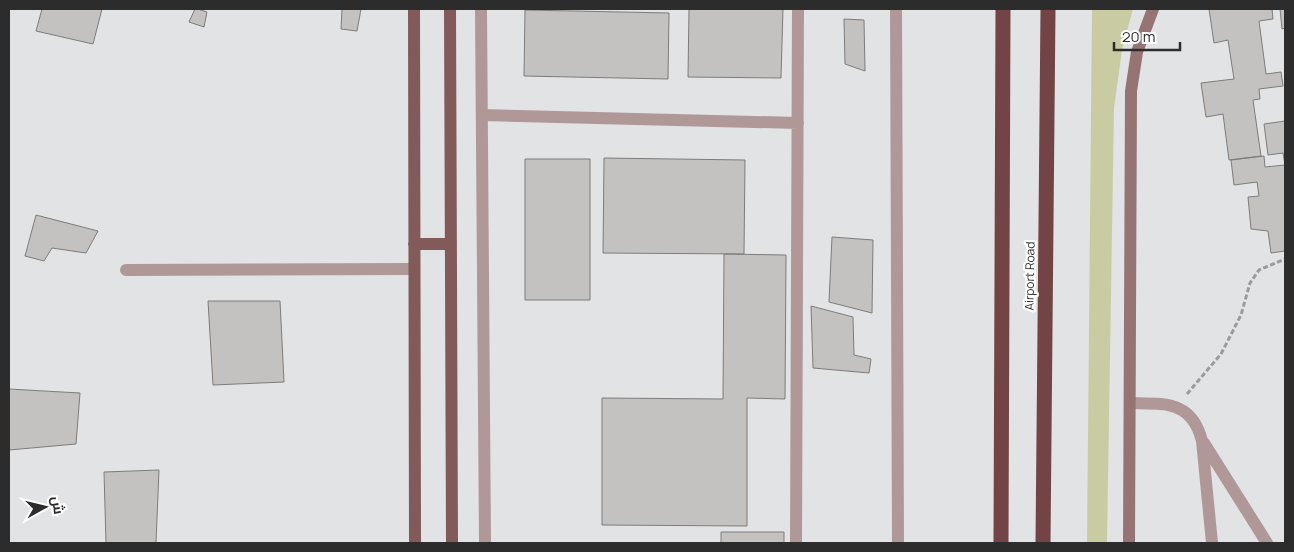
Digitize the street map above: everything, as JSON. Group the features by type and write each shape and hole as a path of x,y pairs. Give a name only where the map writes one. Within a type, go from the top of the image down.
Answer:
{"highway":[{"path":"1001,543 1003,9"},
{"name":"Airport Road","path":"1043,543 1048,9"}],"main road":[{"path":"414,9 415,543"},
{"path":"450,9 452,543"},
{"path":"414,244 451,244"}],"street":[{"path":"1129,543 1131,91 1137,52 1153,9"}],"lane":[{"path":"481,9 486,543"},
{"path":"796,543 798,9"},
{"path":"896,9 898,543"},
{"path":"482,115 798,123"},
{"path":"126,270 414,269"},
{"path":"1130,403 1166,404 1176,407 1186,412 1200,430 1212,543"},
{"path":"1202,441 1267,543"}],"path":[{"path":"1176,407 1221,354 1241,315 1250,283 1258,270 1285,259"}],"green space":[{"path":"1092,9 1133,9 1122,50 1114,108 1107,543 1087,543"}],"building":[{"path":"42,9 102,9 93,44 36,31"},
{"path":"195,9 207,12 204,27 189,22"},
{"path":"342,9 361,9 357,31 341,29"},
{"path":"689,9 783,9 781,78 688,77"},
{"path":"1209,9 1272,9 1273,19 1259,21 1266,74 1281,72 1283,86 1259,89 1260,99 1253,100 1261,156 1229,160 1223,114 1206,117 1201,83 1234,79 1228,40 1214,43"},
{"path":"1280,9 1285,9 1285,28 1282,29"},
{"path":"525,10 669,13 668,79 524,76"},
{"path":"844,19 864,20 865,71 845,64"},
{"path":"1285,121 1285,165 1283,153 1268,155 1264,124"},
{"path":"1264,156 1265,167 1285,165 1285,251 1271,253 1268,231 1251,229 1248,197 1259,196 1257,182 1234,185 1231,160"},
{"path":"604,158 745,160 744,254 603,253"},
{"path":"525,159 590,159 590,300 525,300"},
{"path":"36,215 98,231 86,253 52,248 44,261 25,256"},
{"path":"832,237 873,240 872,313 829,302"},
{"path":"724,254 786,255 785,399 747,398 747,526 602,525 602,398 723,399"},
{"path":"208,301 280,301 284,382 213,385"},
{"path":"811,306 853,317 854,355 871,359 869,373 813,368"},
{"path":"9,389 80,393 76,444 9,450"},
{"path":"159,470 156,543 106,543 104,472"},
{"path":"721,532 784,532 784,543 721,543"}]}
